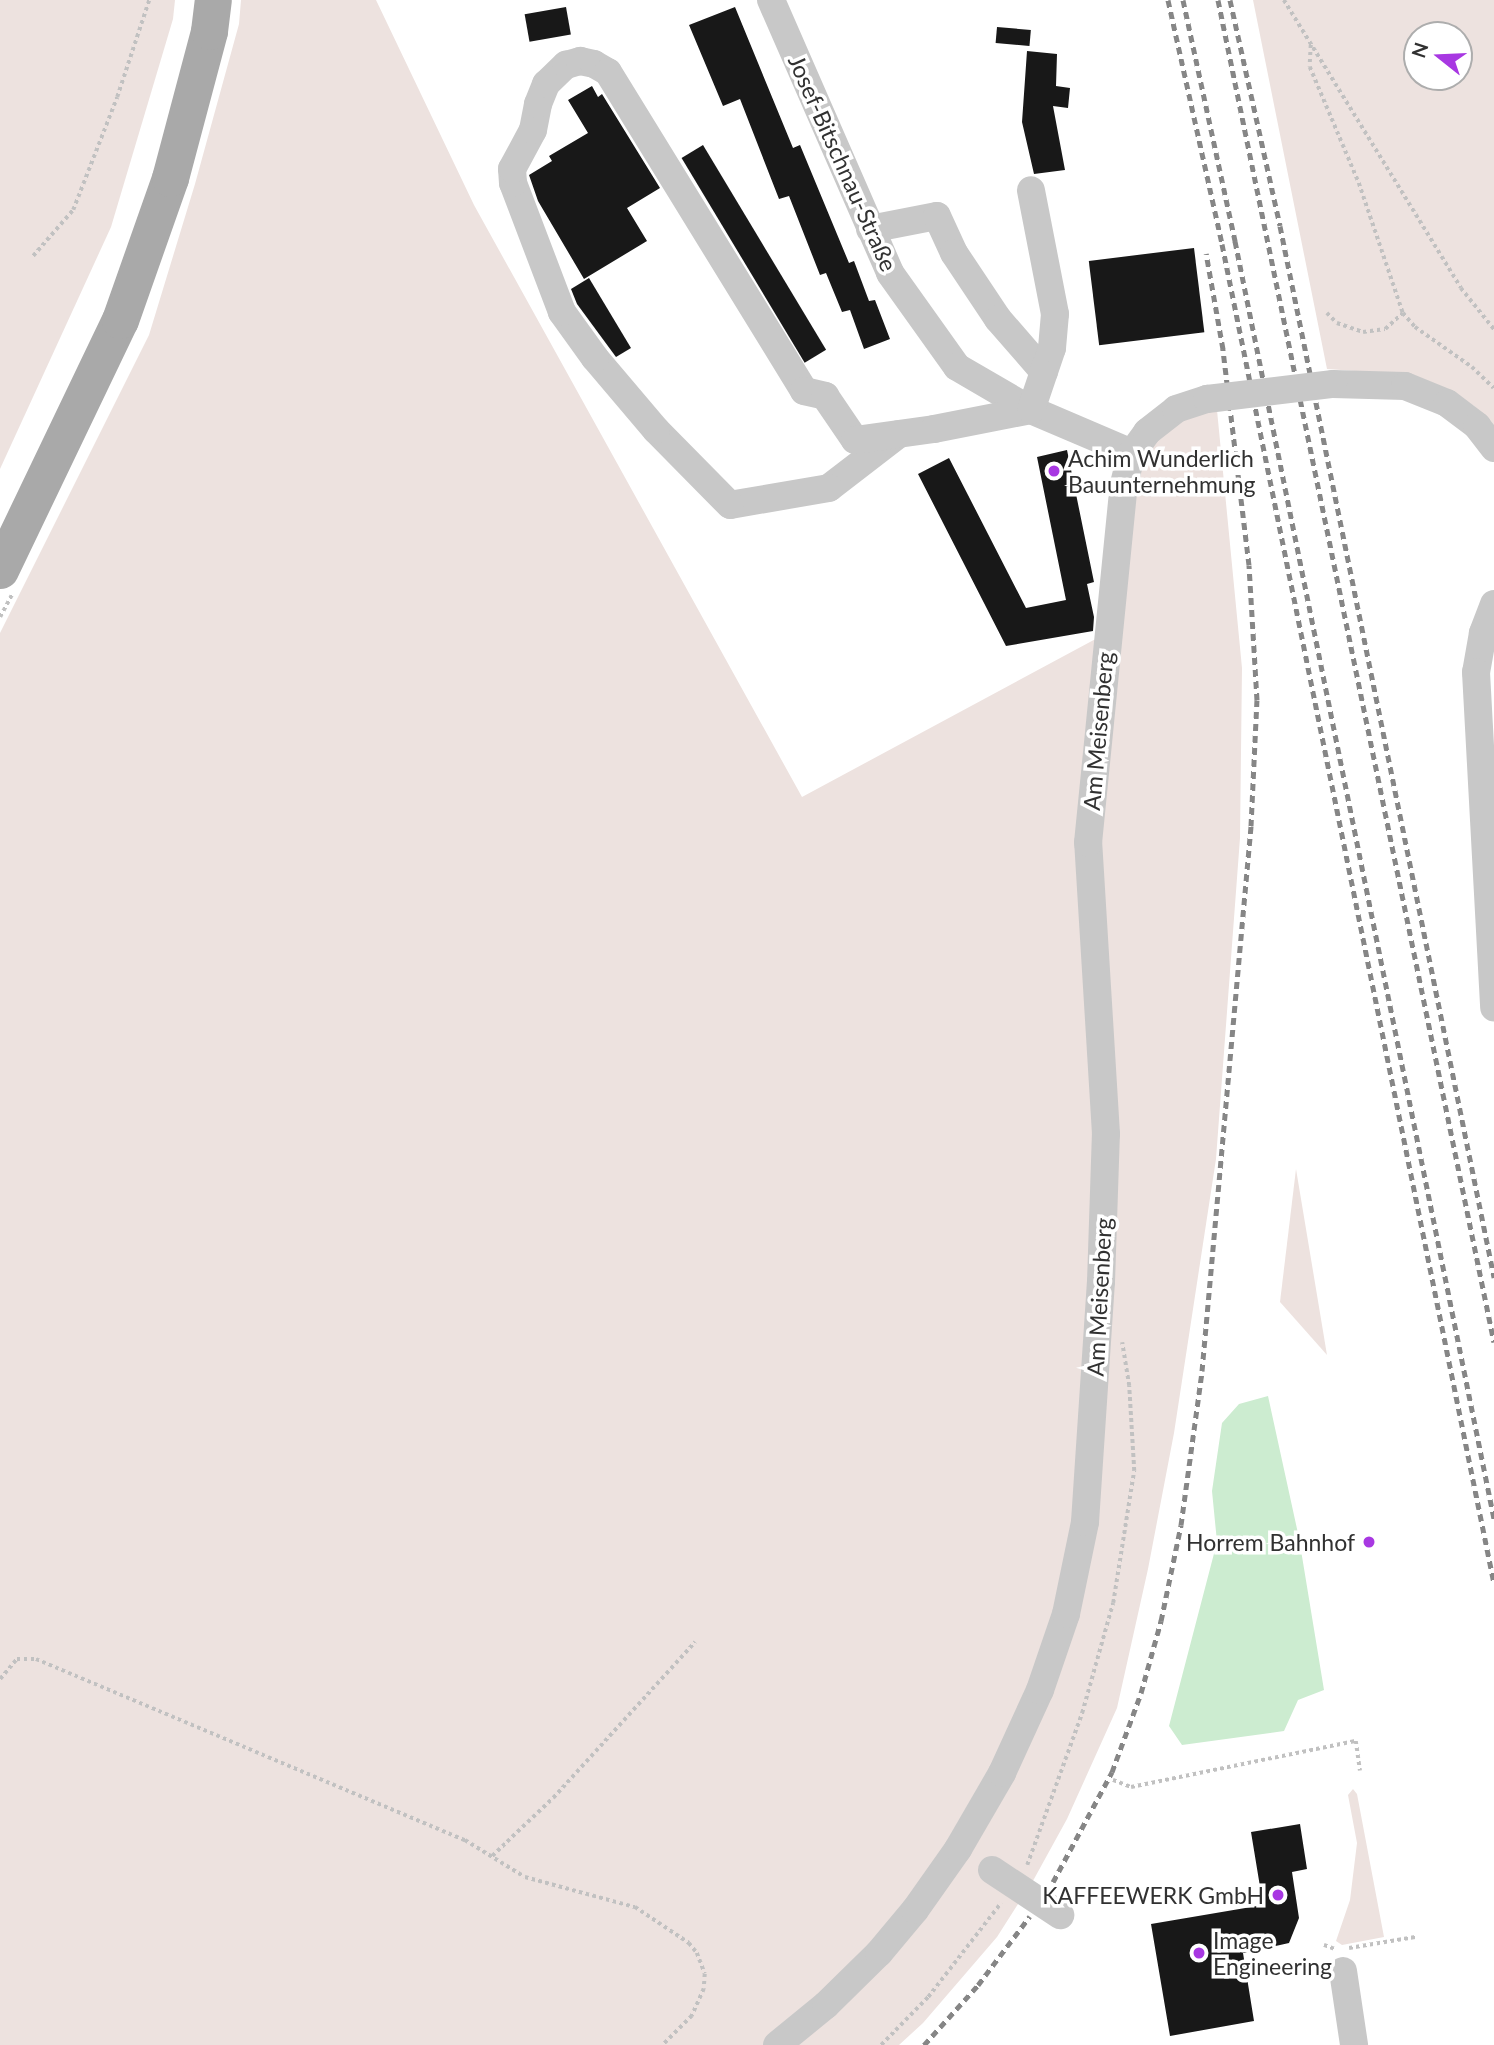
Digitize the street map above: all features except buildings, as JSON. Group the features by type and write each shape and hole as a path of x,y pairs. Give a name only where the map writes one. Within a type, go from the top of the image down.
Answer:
{"main road":[{"path":"0,570 121,320 170,178 209,31 214,0"}],"street":[{"name":"Josef-Bitschnau-Straße","path":"771,0 890,273 957,367 1031,410 1132,453"},
{"path":"900,434 829,488 730,505 656,430 595,358 562,312 513,183 512,169 533,130 538,104 546,84 566,65 580,61 594,64 608,72 804,391 825,396 855,440 1031,410 1052,348 1055,314 1031,190"},
{"path":"870,229 937,216 954,253 998,319 1044,372"},
{"path":"1132,453 1147,432 1160,419 1176,409 1207,400 1333,384 1405,386 1447,403 1477,426 1494,448"},
{"name":"Am Meisenberg","path":"777,2045 826,2005 878,1953 915,1910 958,1849 1002,1773 1040,1690 1066,1614 1085,1522 1101,1282 1106,1134 1088,843 1109,612 1124,484 1132,453"},
{"path":"1494,604 1483,634 1476,672 1490,838 1494,1008"},
{"path":"958,1849 1060,1915"},
{"path":"1343,1970 1354,2045"}],"path":[{"path":"33,256 73,210 117,97 149,0"},
{"path":"1284,0 1461,288 1494,329"},
{"path":"1311,45 1310,67 1359,183 1403,313 1415,327 1472,368 1494,388"},
{"path":"1327,313 1337,323 1363,332 1385,329 1403,313"},
{"path":"1027,1865 1083,1713 1113,1603 1134,1471 1129,1386 1121,1335"},
{"path":"492,1856 553,1798 695,1642"},
{"path":"0,1679 17,1659 36,1659 465,1840 525,1877 635,1907 689,1943 702,1963 704,1989 692,2016 663,2045"},
{"path":"1113,1780 1131,1787 1356,1741 1360,1771"},
{"path":"881,2045 928,1997 1005,1899"},
{"path":"1324,1945 1336,1950 1415,1937"}],"shaded area":[{"path":"0,0 175,0 173,19 111,227 0,469"},
{"path":"241,0 376,0 474,205 802,797 1103,635 1133,482 1149,444 1191,414 1217,410 1242,668 1240,838 1216,1159 1174,1433 1148,1569 1117,1708 1067,1819 1034,1879 997,1937 923,2023 899,2045 0,2045 0,633 149,335 195,184 239,24"},
{"path":"1253,0 1494,0 1494,428 1474,406 1438,385 1397,374 1327,369"},
{"path":"1296,1169 1327,1355 1280,1302"},
{"path":"1268,1396 1299,1538 1324,1690 1298,1700 1284,1731 1182,1745 1169,1726 1217,1542 1212,1491 1222,1423 1239,1404"},
{"path":"1353,1789 1357,1794 1384,1937 1342,1945 1336,1941 1350,1900 1357,1843 1348,1795"}],"railway":[{"path":"1168,0 1222,244 1494,1583"},
{"path":"1183,0 1235,241 1494,1519"},
{"path":"1218,0 1494,1342"},
{"path":"1230,0 1280,226 1494,1277"},
{"path":"1053,1882 1112,1772 1141,1693 1161,1621 1181,1525 1202,1371 1251,826 1257,700 1249,565 1223,349 1206,253"},
{"path":"924,2045 978,1985 1030,1916"}],"place":[{"name":"Achim Wunderlich Bauunternehmung","path":"1054,471"},
{"name":"Horrem Bahnhof","path":"1369,1542"},
{"name":"KAFFEEWERK GmbH","path":"1278,1895"},
{"name":"Image Engineering","path":"1199,1953"}]}
